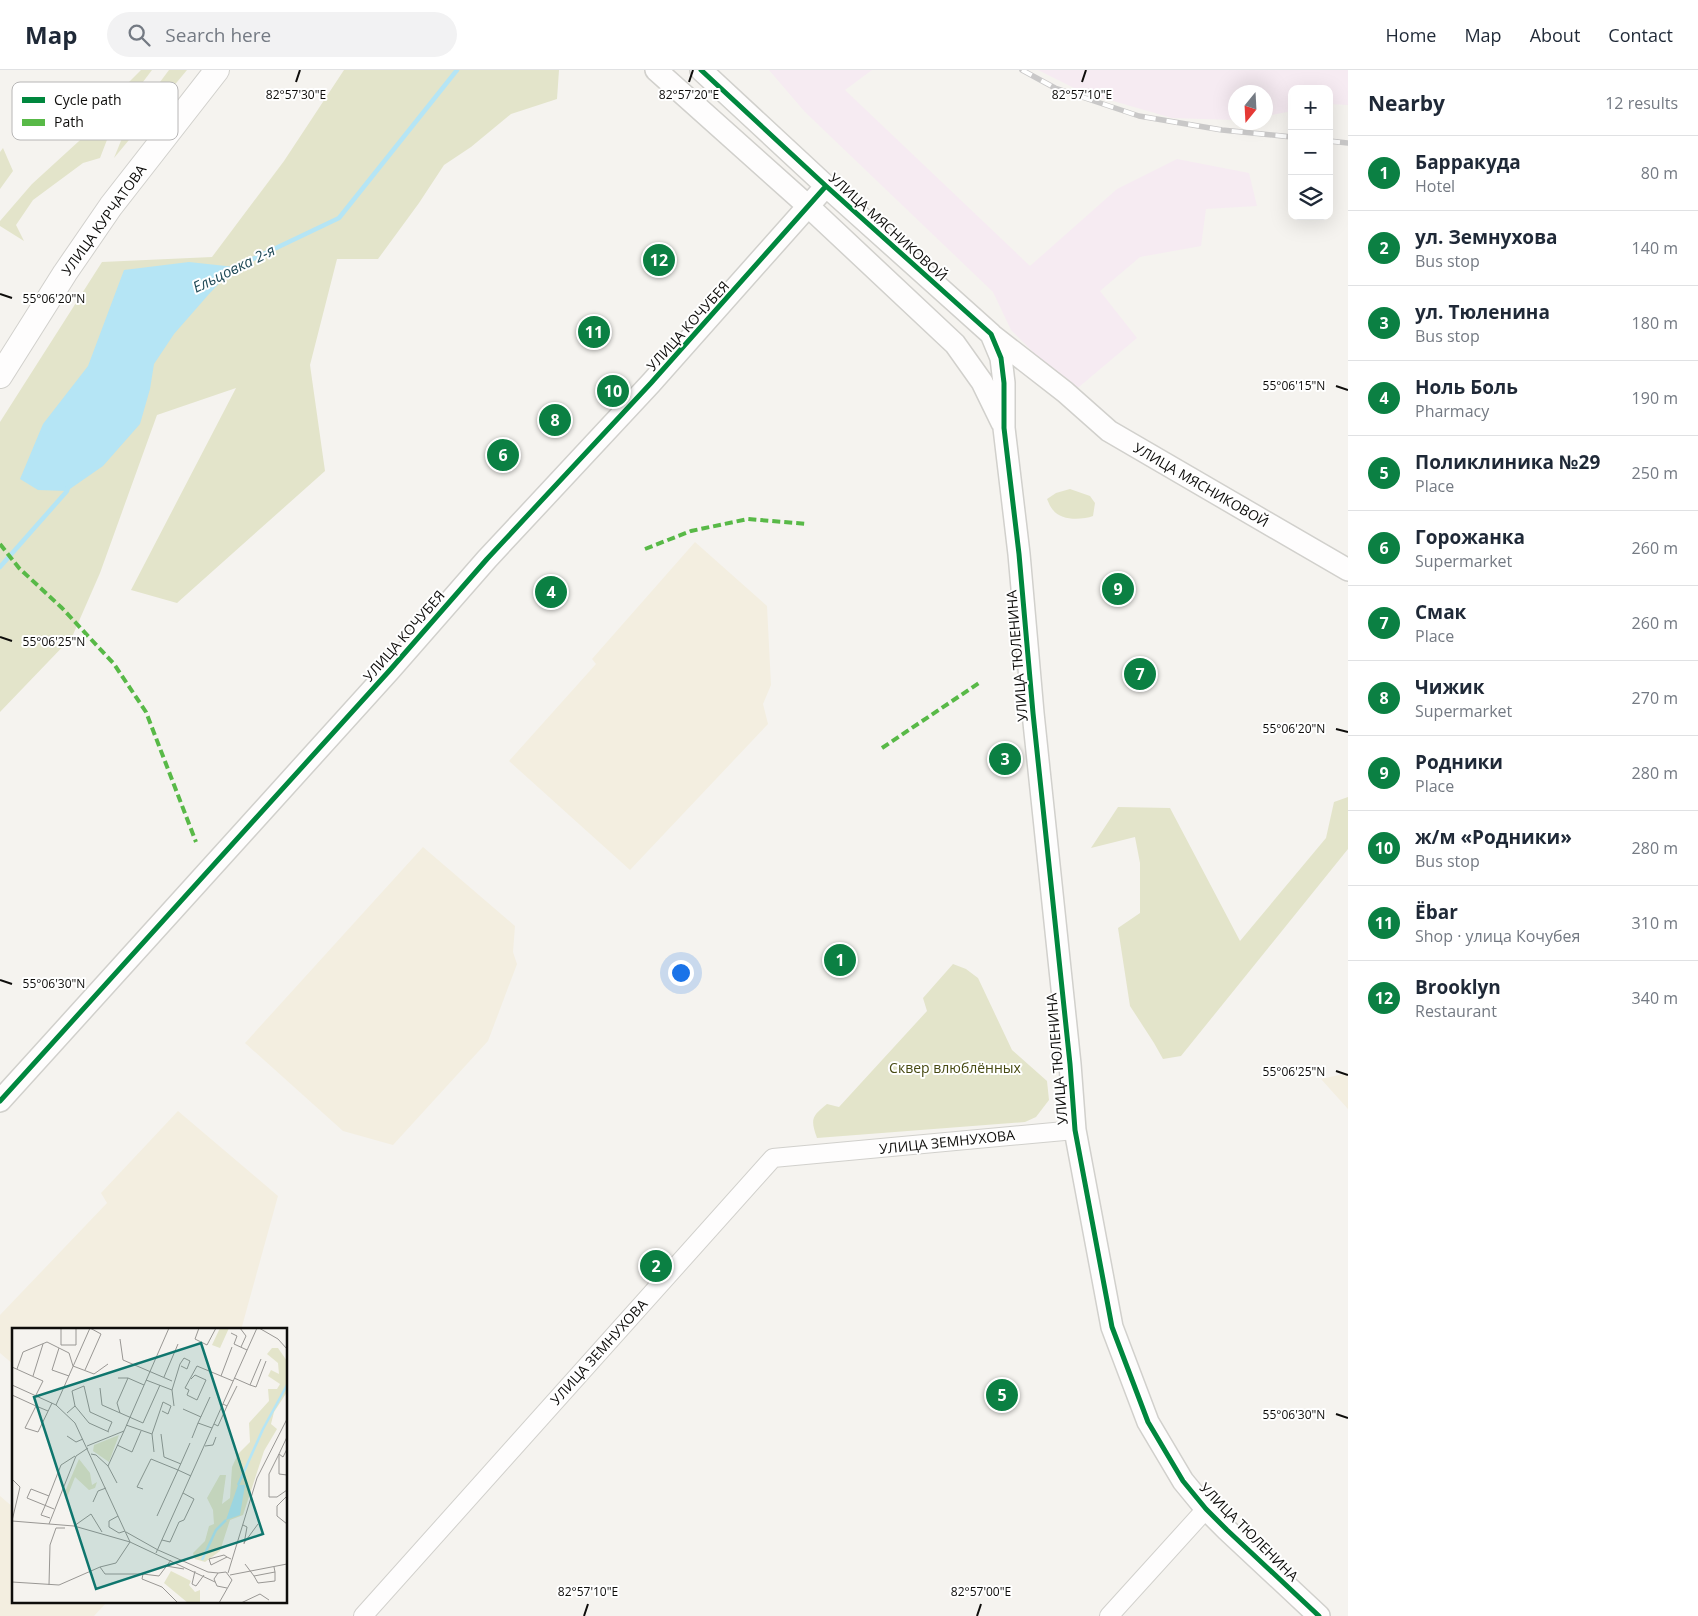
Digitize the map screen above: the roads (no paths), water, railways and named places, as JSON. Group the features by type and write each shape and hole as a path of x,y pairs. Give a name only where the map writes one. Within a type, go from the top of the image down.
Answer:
{"main road":[{"name":"УЛИЦА КУРЧАТОВА","path":"178,120 217,70"},
{"name":"УЛИЦА КУРЧАТОВА","path":"0,376 111,206 162,140"}],"street":[{"path":"656,70 808,206 955,344 982,382 1004,428"},
{"name":"УЛИЦА МЯСНИКОВОЙ","path":"701,70 990,334 1065,392 1109,431 1348,570"},
{"name":"УЛИЦА КОЧУБЕЯ","path":"0,1101 383,677 487,559 651,383 826,186"},
{"name":"УЛИЦА МЯСНИКОВОЙ","path":"990,334 1001,358 1004,383 1004,428"},
{"name":"УЛИЦА ТЮЛЕНИНА","path":"1004,428 1019,554 1075,1130 1112,1327 1148,1422 1183,1481 1206,1508 1318,1616"},
{"name":"УЛИЦА ЗЕМНУХОВА","path":"363,1616 774,1158 1075,1130"},
{"path":"1109,1616 1206,1508"}],"water":[{"path":"189,262 235,267 174,334 154,364 150,389 140,424 103,466 67,491 38,490 20,479 43,424 88,366 124,270"}],"waterway":[{"name":"Ельцовка 2-я","path":"230,270 339,218 457,70"},
{"name":"Ельцовка 2-я","path":"0,567 67,491 68,487"}],"railway":[{"path":"1022,70 1055,88 1139,116 1222,130 1288,137"},
{"path":"1333,141 1348,143"}],"place":[{"name":"Brooklyn","path":"659,260"},
{"name":"Ёbar","path":"594,332"},
{"name":"ж/м «Родники»","path":"613,391"},
{"name":"Чижик","path":"555,420"},
{"name":"Горожанка","path":"503,455"},
{"name":"Родники","path":"1118,589"},
{"name":"Ноль Боль","path":"551,592"},
{"name":"Смак","path":"1140,674"},
{"name":"ул. Тюленина","path":"1005,759"},
{"name":"Барракуда","path":"840,960"},
{"name":"ул. Земнухова","path":"656,1266"},
{"name":"Поликлиника №29","path":"1002,1395"}],"park label":[{"name":"Сквер влюблённых","path":"955,1068"}]}
